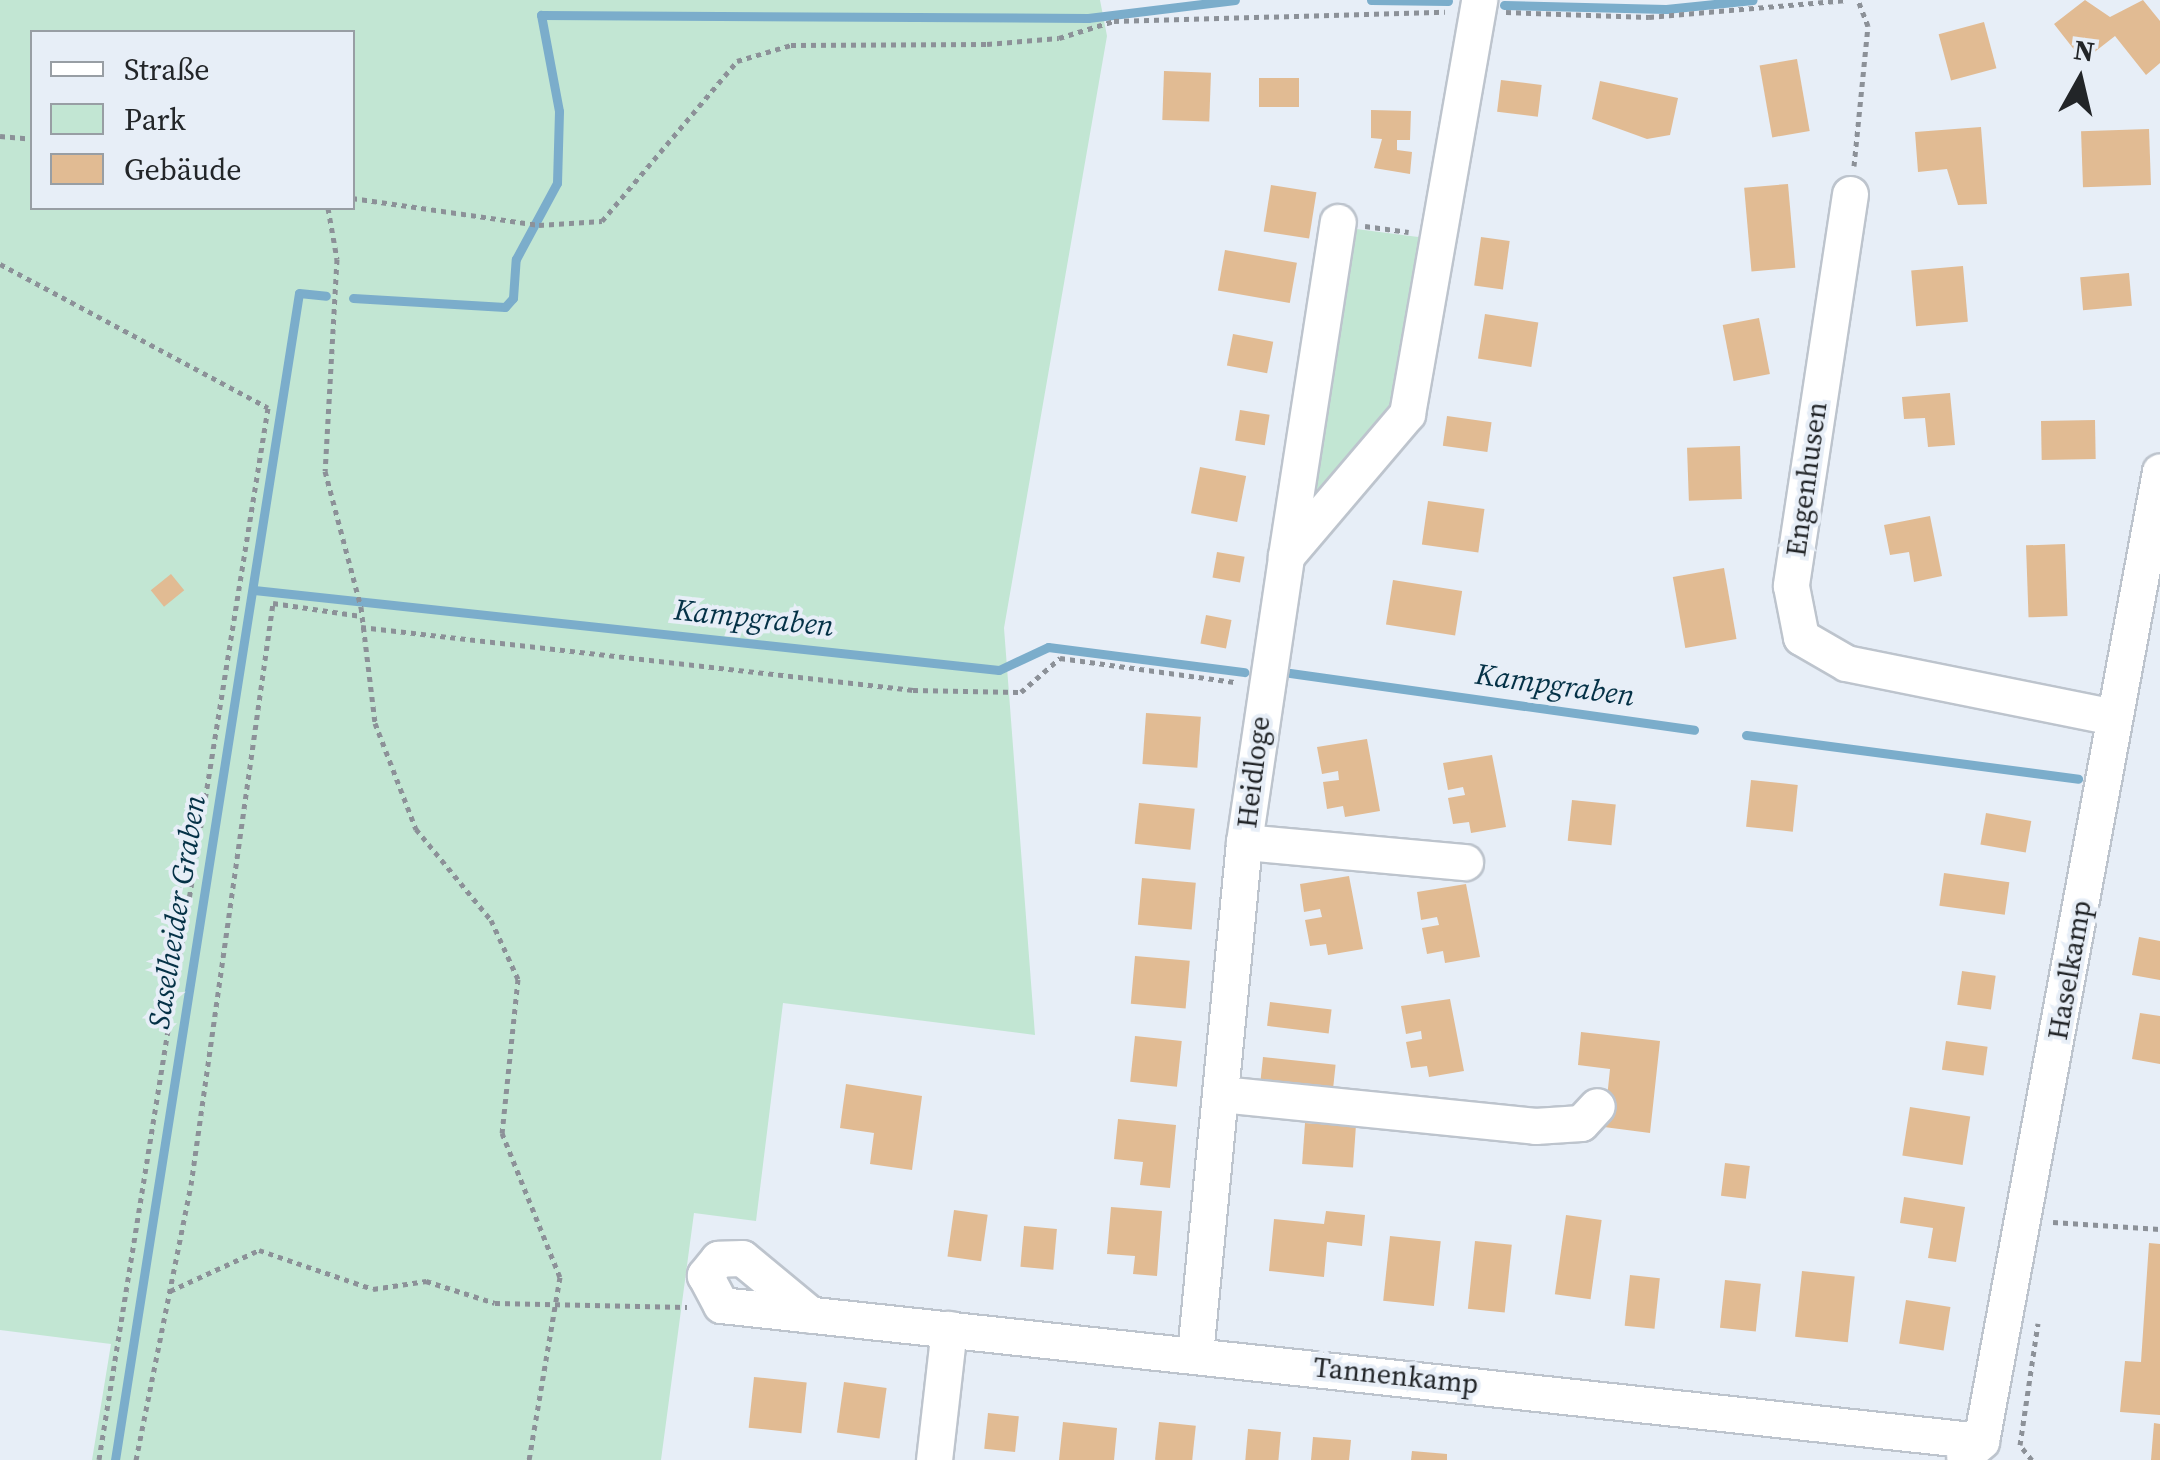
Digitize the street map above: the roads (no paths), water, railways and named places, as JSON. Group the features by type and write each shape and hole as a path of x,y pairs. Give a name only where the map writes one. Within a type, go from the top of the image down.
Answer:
{"street":[{"path":"1286,556 1407,414 1479,6"},
{"name":"Engenhusen","path":"1850,194 1793,568 1800,637 1846,663 2113,716"},
{"name":"Heidloge","path":"1195,1354 1244,842 1264,686 1338,222"},
{"name":"Haselkamp","path":"1989,1451 2113,716 2159,485"},
{"path":"1244,842 1465,862"},
{"path":"1221,1094 1535,1126 1580,1124 1597,1106"},
{"name":"Tannenkamp","path":"811,1314 734,1256 712,1263 706,1290 722,1305 1195,1354 1989,1451"},
{"path":"934,1460 949,1329"}],"waterway":[{"path":"353,298 505,307 513,298 516,259 557,183 559,111 541,15 1088,18 1235,0"},
{"path":"1371,0 1448,1"},
{"path":"1504,5 1666,9 1753,0"},
{"name":"Saselheider Graben","path":"115,1460 299,293 326,296"},
{"name":"Kampgraben","path":"254,590 999,670 1048,647 1244,672"},
{"name":"Kampgraben","path":"1290,673 1694,730"},
{"name":"Kampgraben","path":"1746,735 2078,779"}]}
